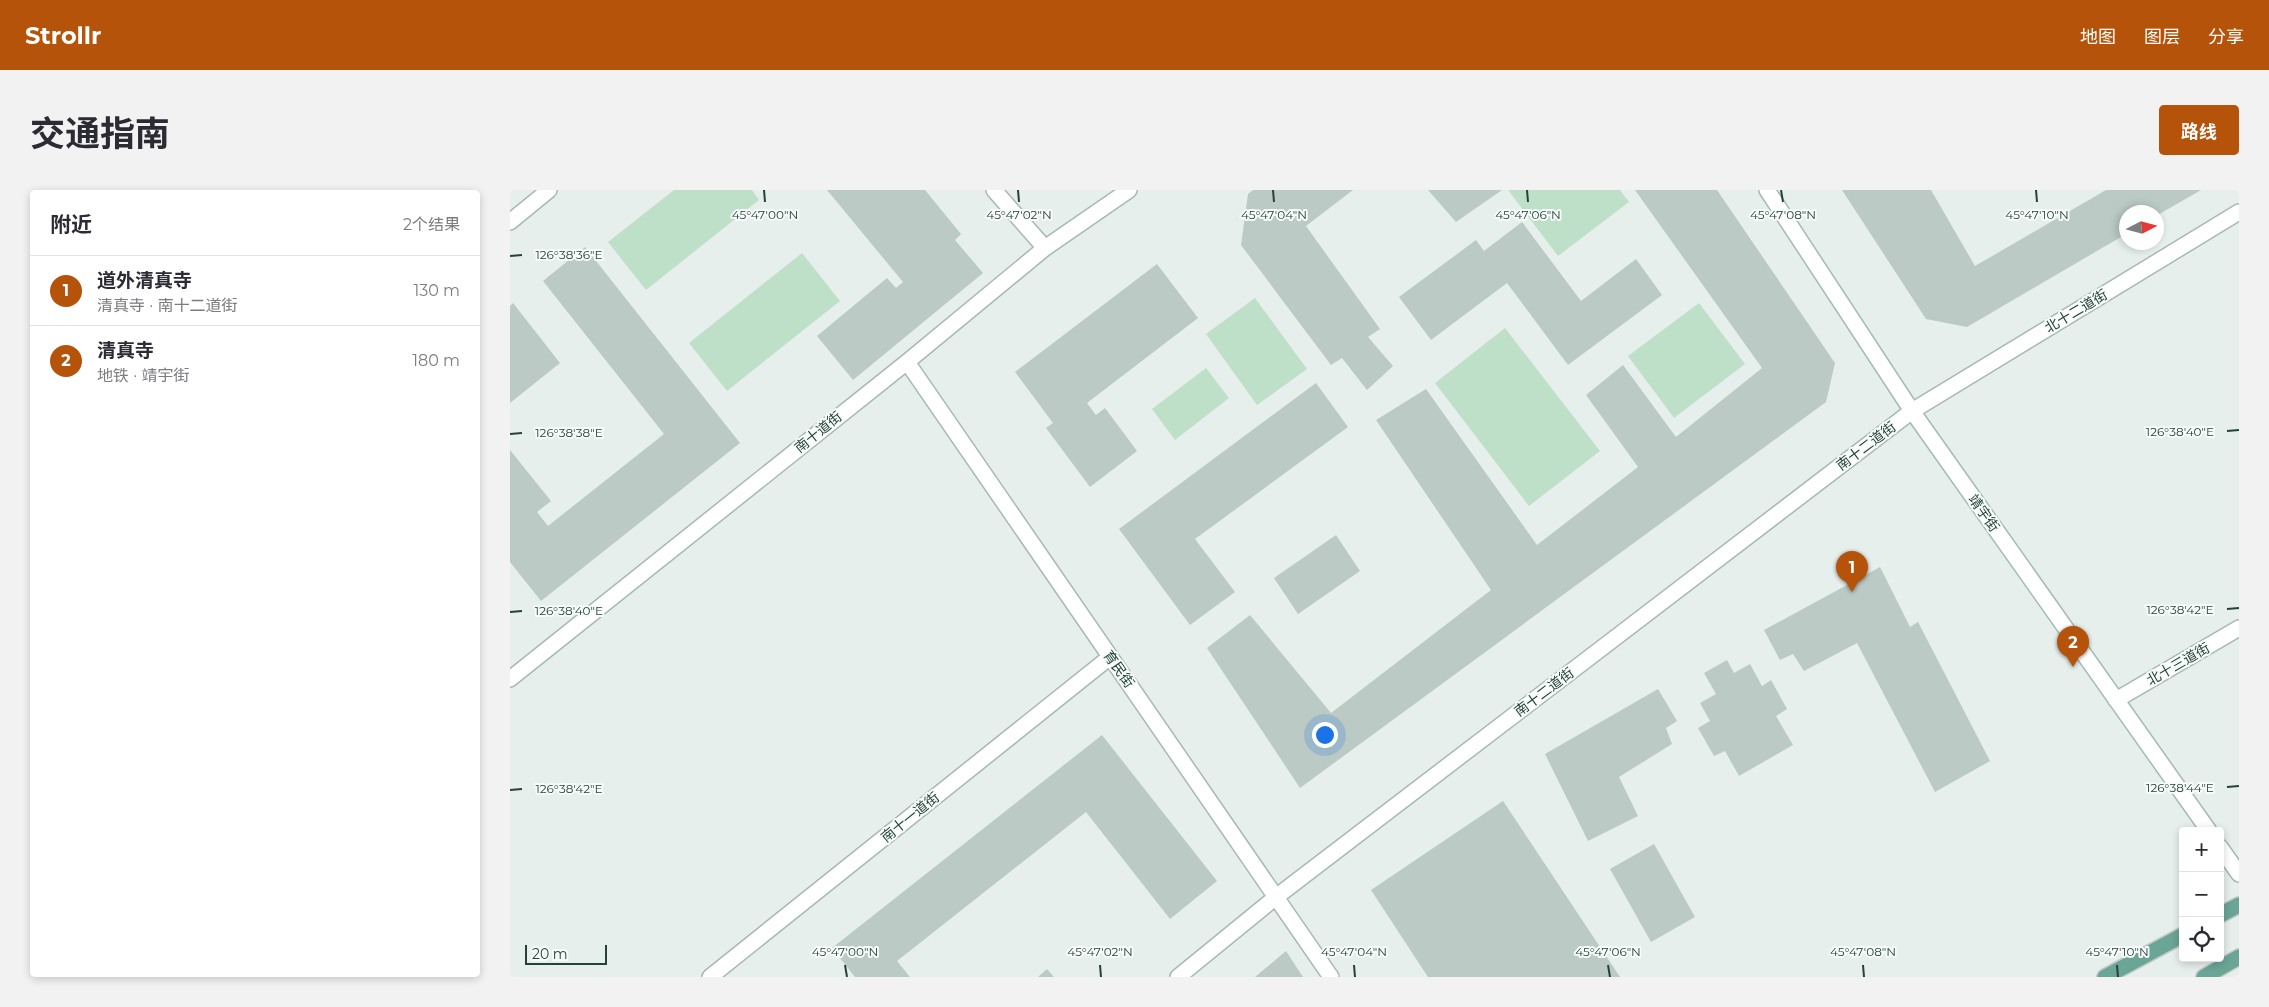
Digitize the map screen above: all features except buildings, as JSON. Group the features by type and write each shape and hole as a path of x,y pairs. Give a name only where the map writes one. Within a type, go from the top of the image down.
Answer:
{"main road":[{"path":"2224,913 2239,905"},
{"path":"2105,977 2179,937"},
{"path":"2204,977 2239,957"}],"street":[{"path":"510,222 549,190"},
{"path":"994,190 1044,248"},
{"name":"南十道街","path":"510,679 907,362 1044,248 1129,190"},
{"name":"靖宇街","path":"1767,190 1912,411 2206,827"},
{"name":"北十二道街","path":"1912,411 2239,212"},
{"name":"育民街","path":"907,362 1331,977"},
{"name":"南十二道街","path":"1178,977 1276,897 1912,411"},
{"name":"北十三道街","path":"2116,700 2239,628"},
{"name":"南十一道街","path":"710,977 1110,657"},
{"path":"2224,853 2239,874"}],"green space":[{"path":"674,190 752,190 759,200 646,290 608,242"},
{"path":"1508,190 1620,190 1629,202 1558,256"},
{"path":"802,253 840,301 727,391 689,343"},
{"path":"1255,298 1307,369 1257,405 1206,334"},
{"path":"1699,303 1745,364 1674,418 1628,356"},
{"path":"1505,328 1600,451 1529,506 1435,383"},
{"path":"1206,368 1229,398 1175,440 1152,409"}],"place":[{"name":"道外清真寺","path":"1852,592"},
{"name":"清真寺","path":"2073,667"}]}
